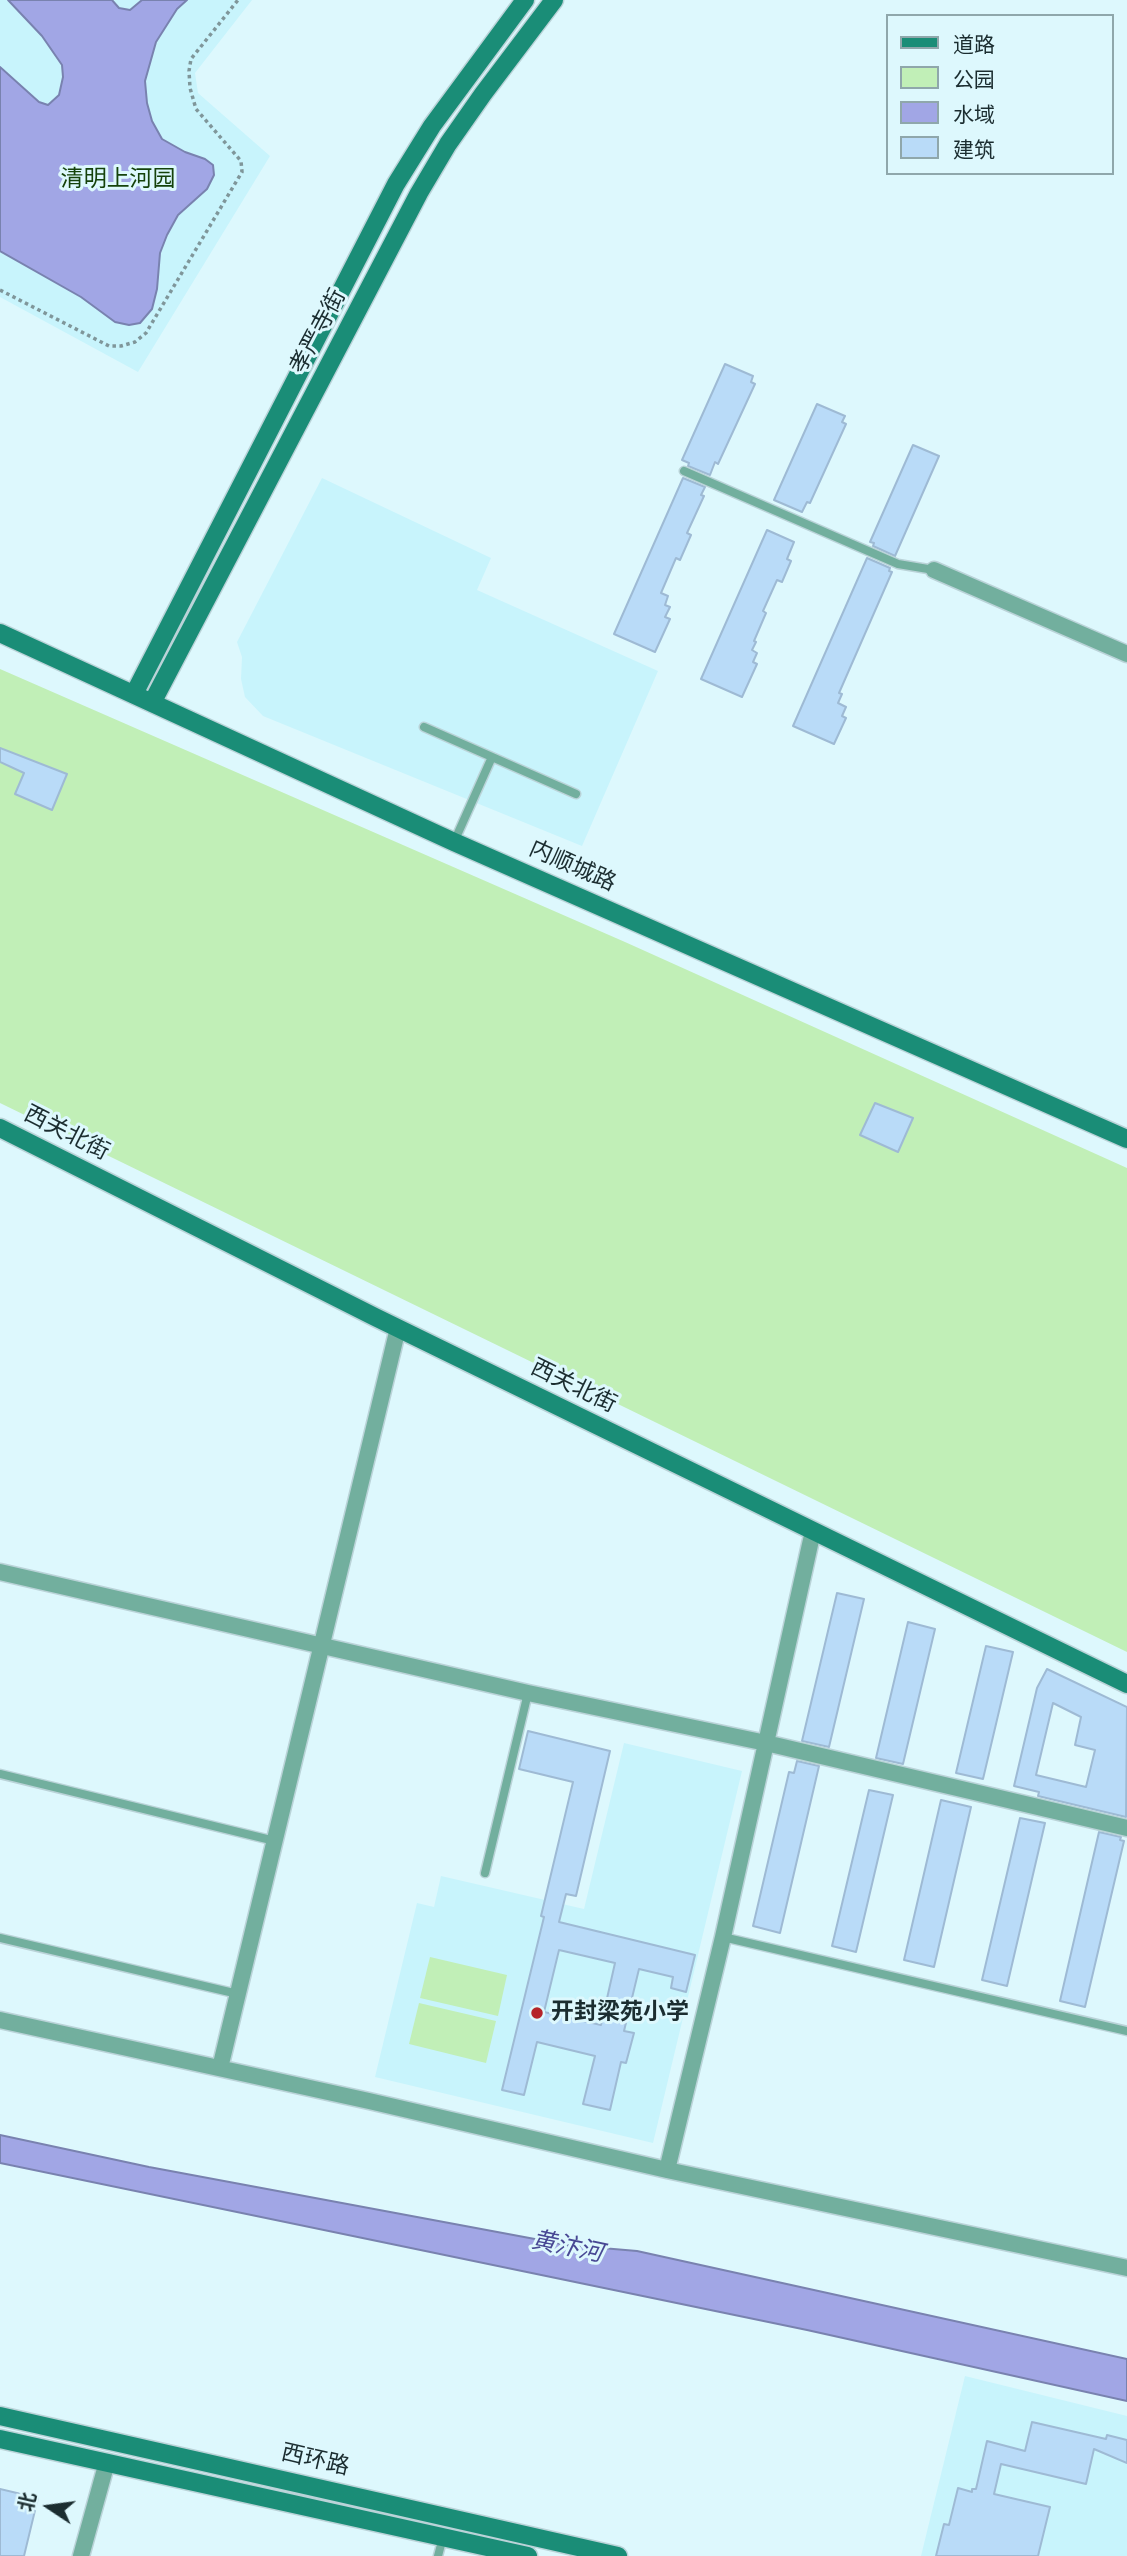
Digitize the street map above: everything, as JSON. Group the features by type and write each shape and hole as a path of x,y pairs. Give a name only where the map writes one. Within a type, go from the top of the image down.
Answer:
{"street":[{"name":"孝严寺街","path":"134,694 396,184 439,117 525,0"},
{"name":"孝严寺街","path":"152,703 419,193 476,104 554,0"},
{"path":"933,570 1127,654"},
{"name":"内顺城路","path":"0,633 454,842 1127,1139"},
{"name":"西关北街","path":"0,1128 397,1328 1127,1685"},
{"path":"220,2068 397,1328"},
{"path":"667,2170 723,1937 813,1531"},
{"path":"0,1572 528,1693 766,1743 1127,1828"},
{"path":"0,2020 667,2170 1127,2268"},
{"name":"西环路","path":"0,2416 618,2556"},
{"name":"西环路","path":"0,2439 528,2556"},
{"path":"81,2556 107,2462"}],"lane":[{"path":"684,471 898,564 933,570"},
{"path":"424,727 576,794"},
{"path":"454,842 492,757"},
{"path":"485,1873 528,1693"},
{"path":"0,1774 275,1841"},
{"path":"723,1937 1127,2031"},
{"path":"0,1938 238,1994"},
{"path":"438,2556 443,2537"}],"path":[{"path":"0,290 110,346 135,342 146,333 242,172 241,161 196,109 190,89 189,71 191,59 238,0"}],"shaded area":[{"name":"清明上河园","path":"0,0 252,0 195,73 198,93 270,156 138,372 0,297"},
{"path":"322,478 491,558 477,590 658,671 582,846 263,716 245,697 241,679 242,657 237,642"},
{"name":"开封梁苑小学","path":"624,1743 742,1771 653,2143 375,2077 417,1903 434,1907 441,1876 584,1909"},
{"path":"965,2376 1127,2416 1127,2556 921,2556"}],"green space":[{"path":"0,669 625,942 1127,1168 1127,1652 0,1103"},
{"path":"430,1957 507,1975 498,2016 420,1998"},
{"path":"419,2003 496,2021 486,2063 409,2044"}],"water":[{"name":"清明上河园","path":"8,0 112,0 119,8 130,10 142,0 187,0 177,9 156,42 145,81 147,103 152,121 162,139 205,159 213,165 214,175 207,189 178,215 167,235 160,253 157,289 152,309 140,323 129,325 115,322 81,297 0,251 0,67 39,102 48,105 59,95 63,77 62,65 42,36"},
{"name":"黄汴河","path":"0,2135 149,2167 567,2245 637,2251 1127,2359 1127,2401 807,2330 0,2163"}],"building":[{"path":"725,364 753,376 751,382 755,384 718,464 715,462 710,475 688,466 689,463 682,460"},
{"path":"817,404 845,416 842,422 846,424 810,503 807,502 802,512 774,500"},
{"path":"913,445 939,456 895,556 870,542"},
{"path":"683,478 705,487 701,495 704,496 687,533 691,535 680,560 676,558 661,593 668,596 665,605 670,607 665,617 670,619 655,652 614,634"},
{"path":"767,530 794,542 787,559 791,561 782,582 777,580 763,611 766,613 752,650 757,653 753,662 757,664 742,697 701,679"},
{"path":"867,558 890,568 889,571 892,572 839,693 842,694 838,703 846,707 842,716 846,718 834,744 793,726"},
{"path":"0,748 67,774 52,810 15,794 24,773 0,762"},
{"path":"875,1103 913,1118 898,1152 860,1135"},
{"path":"837,1593 864,1599 829,1747 802,1741"},
{"path":"908,1622 935,1629 903,1764 876,1758"},
{"path":"986,1646 1013,1652 983,1779 956,1773"},
{"path":"1047,1669 1127,1707 1126,1817 1038,1796 1039,1792 1014,1786 1037,1688","holes":["1053,1703 1081,1717 1075,1745 1095,1750 1086,1787 1036,1775"]},
{"path":"528,1731 610,1751 576,1896 566,1894 559,1922 695,1955 686,1992 671,1988 673,1977 639,1969 624,2031 634,2033 626,2063 621,2062 610,2110 583,2104 595,2056 537,2042 524,2095 502,2090 573,1782 519,1769","holes":["559,1950 615,1963 601,2025 544,2012"]},
{"path":"797,1761 819,1766 780,1933 753,1926 789,1772 794,1773"},
{"path":"869,1790 893,1795 856,1952 832,1946"},
{"path":"941,1800 971,1807 934,1967 904,1960"},
{"path":"1020,1818 1045,1823 1007,1986 982,1980"},
{"path":"1099,1832 1121,1837 1120,1840 1124,1841 1085,2007 1060,2001"},
{"path":"1032,2422 1106,2439 1107,2435 1127,2440 1127,2463 1094,2449 1086,2484 1001,2464 994,2494 1050,2507 1038,2556 936,2556 944,2524 949,2525 958,2488 972,2492 972,2489 976,2489 987,2441 1025,2451"},
{"path":"0,2489 38,2498 24,2556 0,2556"}],"place":[{"name":"开封梁苑小学","path":"537,2013"}]}
